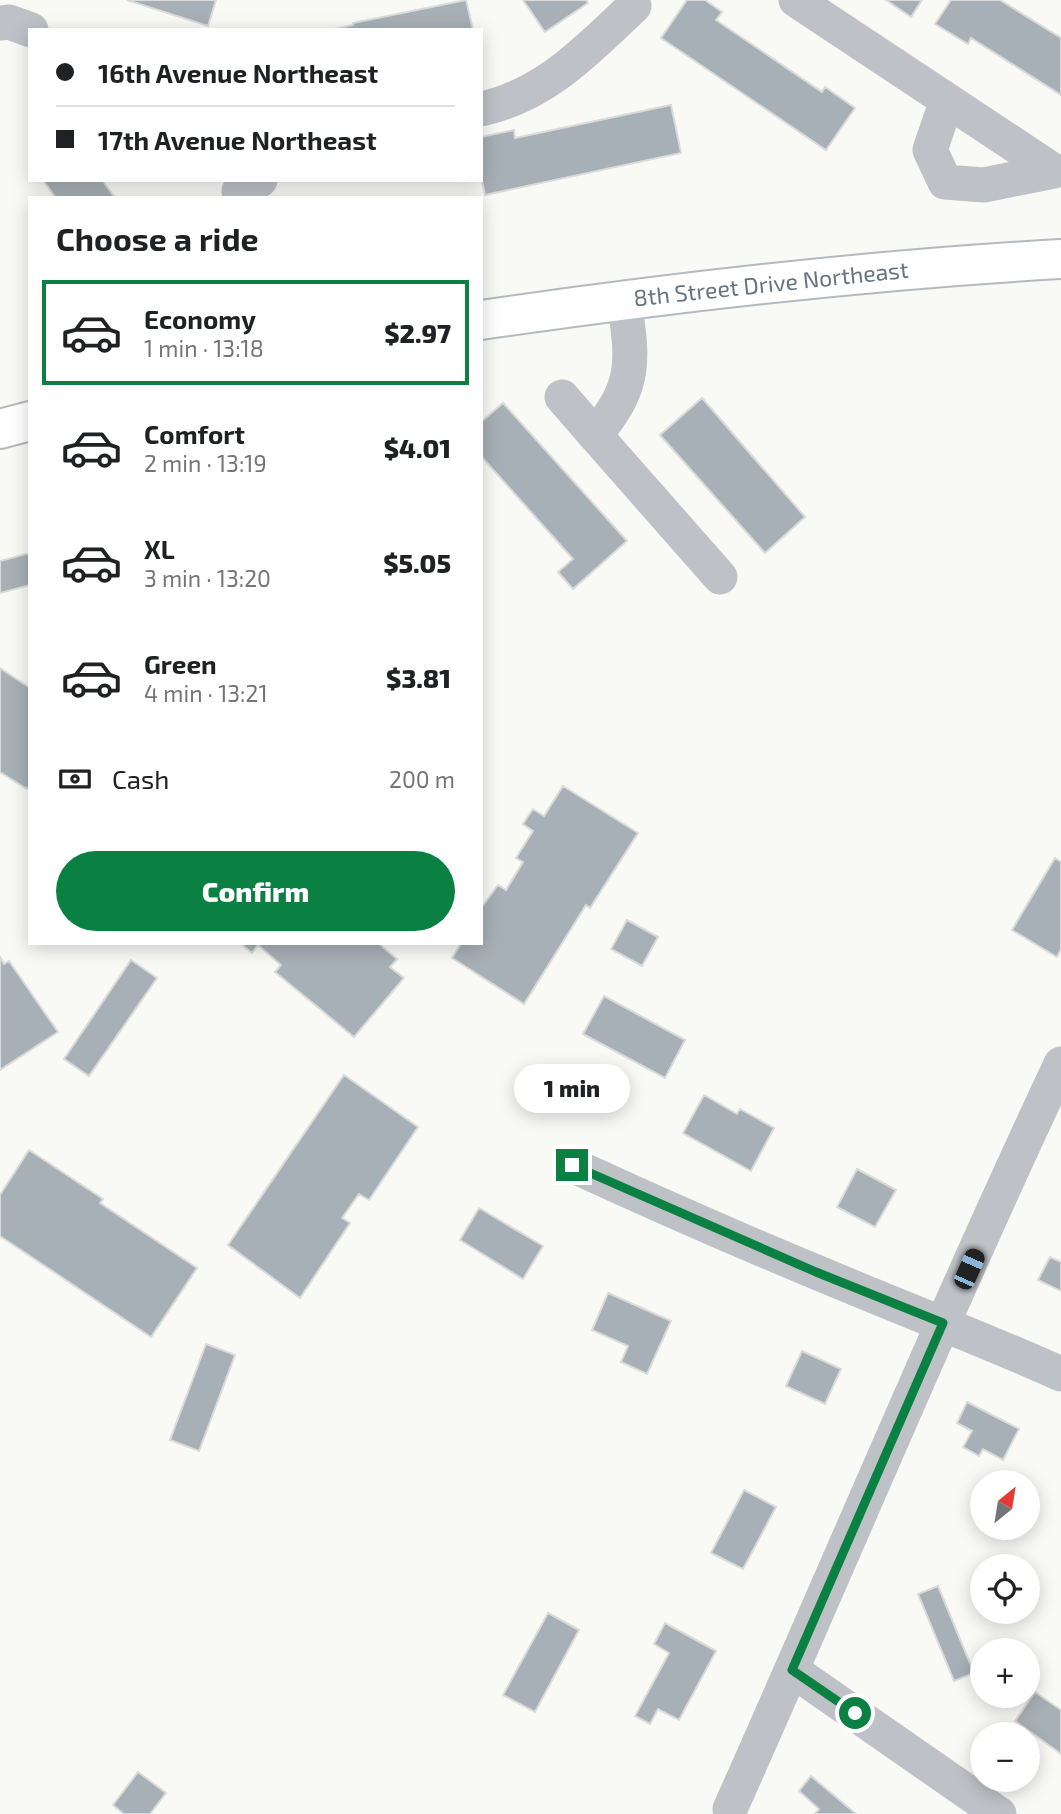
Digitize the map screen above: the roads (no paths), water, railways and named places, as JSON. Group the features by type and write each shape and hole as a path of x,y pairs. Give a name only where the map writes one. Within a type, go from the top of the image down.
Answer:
{"main road":[{"name":"8th Street Drive Northeast","path":"483,320 624,299 809,277 1061,259"},
{"path":"0,429 28,422"}],"street":[{"path":"796,0 947,100"},
{"path":"483,108 535,91 588,49 634,2"},
{"path":"0,23 9,22 28,29"},
{"path":"595,435 621,399 630,372 630,343 624,299"},
{"path":"562,397 720,577"},
{"path":"730,1809 943,1323 1061,1064"},
{"path":"572,1165 1061,1374"},
{"path":"792,1670 999,1814"}]}
